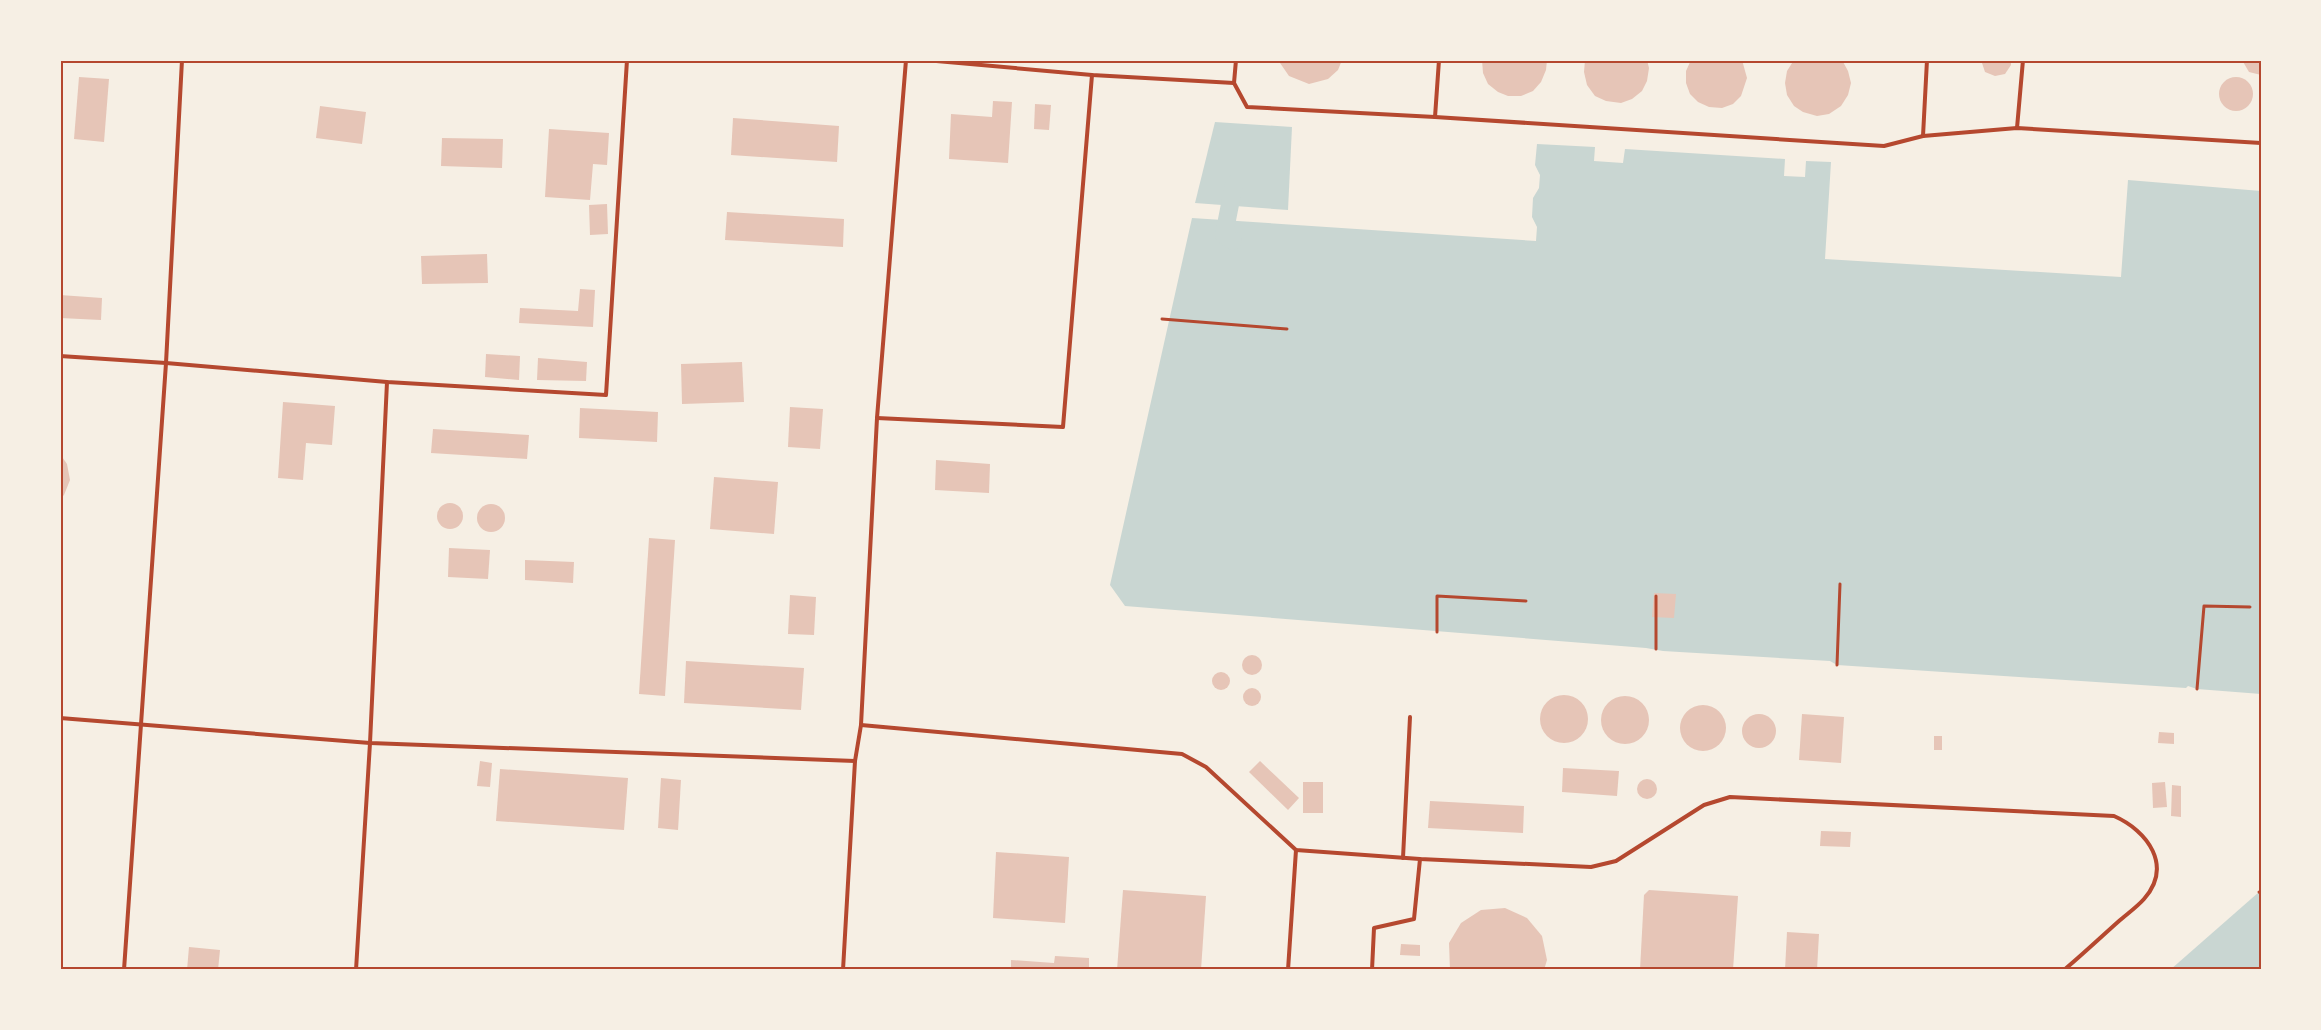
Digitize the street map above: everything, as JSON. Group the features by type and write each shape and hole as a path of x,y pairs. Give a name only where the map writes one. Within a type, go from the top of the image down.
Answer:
{"lane":[{"path":"124,970 166,363 182,60"},
{"path":"60,356 387,382 606,395 627,60"},
{"path":"843,970 855,761 861,725 877,418 906,60"},
{"path":"925,60 1092,75 1234,83"},
{"path":"1236,60 1234,83 1247,107 1884,146 1923,136 2017,128 2261,143"},
{"path":"1435,117 1439,60"},
{"path":"1923,136 1927,60"},
{"path":"2017,128 2023,60"},
{"path":"877,418 1063,428 1092,75"},
{"path":"356,970 370,742 387,382"},
{"path":"1403,858 1410,717"},
{"path":"60,718 370,742 855,761"},
{"path":"861,725 1182,754 1206,767 1296,850 1403,858 1591,867 1616,861 1704,805 1730,796 2114,816 2130,823 2152,848 2156,861 2156,877 2144,899 2064,970"},
{"path":"1288,970 1296,850"},
{"path":"1372,970 1374,928 1414,919 1420,859"}],"path":[{"path":"1162,319 1287,329"},
{"path":"1837,665 1840,584"},
{"path":"1437,632 1437,596 1526,601"},
{"path":"1656,596 1656,649"},
{"path":"2197,689 2204,606 2250,607"}],"shaded area":[{"path":"1215,122 1292,127 1288,210 1195,203"},
{"path":"1537,144 1595,147 1594,161 1623,163 1625,149 1785,159 1784,176 1805,177 1806,161 1831,162 1825,259 2121,277 2128,180 2261,191 2261,694 2197,689 2188,686 2186,688 1837,665 1830,661 1663,651 1125,606 1110,585 1192,218 1536,241 1537,227 1532,217 1533,198 1539,188 1540,175 1535,165"},
{"path":"2261,891 2261,970 2170,970 2259,892"}],"building":[{"path":"1278,60 1342,60 1338,70 1328,79 1309,84 1289,76"},
{"path":"1482,60 1547,60 1541,82 1533,91 1521,96 1508,96 1488,84 1483,73"},
{"path":"1585,60 1647,60 1649,68 1647,81 1642,91 1632,99 1621,103 1606,101 1595,96 1587,85 1584,72"},
{"path":"1691,60 1742,60 1747,78 1741,96 1733,104 1722,108 1709,107 1698,102 1690,94 1686,83 1686,71"},
{"path":"1794,60 1842,60 1851,83 1848,95 1841,106 1829,114 1817,116 1803,112 1794,106 1787,95 1785,83 1787,71"},
{"path":"1981,60 2011,60 2011,65 2005,74 1995,76 1985,72"},
{"path":"2242,60 2261,60 2261,75 2249,72"},
{"path":"79,77 109,79 104,142 74,139"},
{"path":"2236,77 2248,82 2253,94 2248,106 2236,111 2224,106 2219,94 2224,82"},
{"path":"993,101 1012,102 1008,163 949,159 951,114 992,117"},
{"path":"1035,104 1051,105 1049,130 1034,129"},
{"path":"320,106 366,112 362,144 316,138"},
{"path":"733,118 839,126 837,162 731,155"},
{"path":"549,129 609,133 607,165 593,164 590,200 545,197"},
{"path":"442,138 503,139 502,168 441,166"},
{"path":"607,204 608,234 590,235 589,205"},
{"path":"727,212 844,219 843,247 725,240"},
{"path":"487,254 488,283 422,284 421,256"},
{"path":"580,289 595,290 593,327 519,323 520,308 578,311"},
{"path":"60,295 102,298 101,320 60,318"},
{"path":"486,354 520,356 519,380 485,377"},
{"path":"538,358 587,362 586,381 537,380"},
{"path":"742,362 744,402 682,404 681,364"},
{"path":"283,402 335,406 332,445 306,443 303,480 278,478"},
{"path":"790,407 823,409 820,449 788,447"},
{"path":"580,408 658,412 657,442 579,438"},
{"path":"433,429 529,435 527,459 431,453"},
{"path":"60,454 67,464 70,480 60,499"},
{"path":"936,460 990,464 989,493 935,490"},
{"path":"714,477 778,482 774,534 710,529"},
{"path":"450,503 459,507 463,516 459,525 450,529 441,525 437,516 441,507"},
{"path":"491,504 501,508 505,518 501,528 491,532 481,528 477,518 481,508"},
{"path":"649,538 675,540 665,696 639,694"},
{"path":"449,548 490,550 488,579 448,577"},
{"path":"525,560 574,562 573,583 525,580"},
{"path":"1654,593 1676,594 1674,618 1652,617"},
{"path":"790,595 816,597 814,635 788,634"},
{"path":"1252,655 1259,658 1262,665 1259,672 1252,675 1245,672 1242,665 1245,658"},
{"path":"686,661 804,668 801,710 684,703"},
{"path":"1221,672 1227,675 1230,681 1227,687 1221,690 1215,687 1212,681 1215,675"},
{"path":"1248,688 1256,688 1261,693 1259,704 1248,706 1243,701 1243,693"},
{"path":"1564,695 1581,702 1588,719 1581,736 1564,743 1547,736 1540,719 1547,702"},
{"path":"1625,696 1642,703 1649,720 1642,737 1625,744 1608,737 1601,720 1608,703"},
{"path":"1703,705 1719,712 1726,728 1719,744 1703,751 1687,744 1680,728 1687,712"},
{"path":"1759,714 1771,719 1776,731 1771,743 1759,748 1747,743 1742,731 1747,719"},
{"path":"1802,714 1844,717 1841,763 1799,760"},
{"path":"2159,732 2174,733 2174,744 2158,743"},
{"path":"1934,736 1942,736 1942,750 1934,750"},
{"path":"480,761 492,763 490,787 477,786"},
{"path":"1260,761 1299,798 1288,810 1249,772"},
{"path":"1563,768 1619,771 1617,796 1562,792"},
{"path":"500,769 628,778 624,830 496,821"},
{"path":"661,778 681,780 678,830 658,828"},
{"path":"1643,779 1651,779 1657,785 1657,793 1651,799 1643,799 1637,793 1637,785"},
{"path":"1303,782 1323,782 1323,813 1303,813"},
{"path":"2165,782 2167,807 2153,808 2152,783"},
{"path":"2172,785 2181,786 2181,817 2171,816"},
{"path":"1430,801 1524,806 1523,833 1428,828"},
{"path":"1821,831 1851,832 1850,847 1820,846"},
{"path":"996,852 1069,857 1065,923 993,918"},
{"path":"1123,890 1206,896 1201,970 1117,970"},
{"path":"1649,890 1738,896 1733,970 1640,970 1644,895"},
{"path":"1505,908 1527,918 1542,936 1547,960 1544,970 1450,970 1449,943 1461,923 1481,910"},
{"path":"1787,932 1819,934 1817,970 1785,970"},
{"path":"1401,944 1420,945 1420,956 1400,955"},
{"path":"189,947 220,950 218,970 187,970"},
{"path":"1055,956 1089,958 1089,970 1011,970 1011,960 1054,963"}],"waterway":[{"path":"1233,241 1224,235 1234,184"}]}
